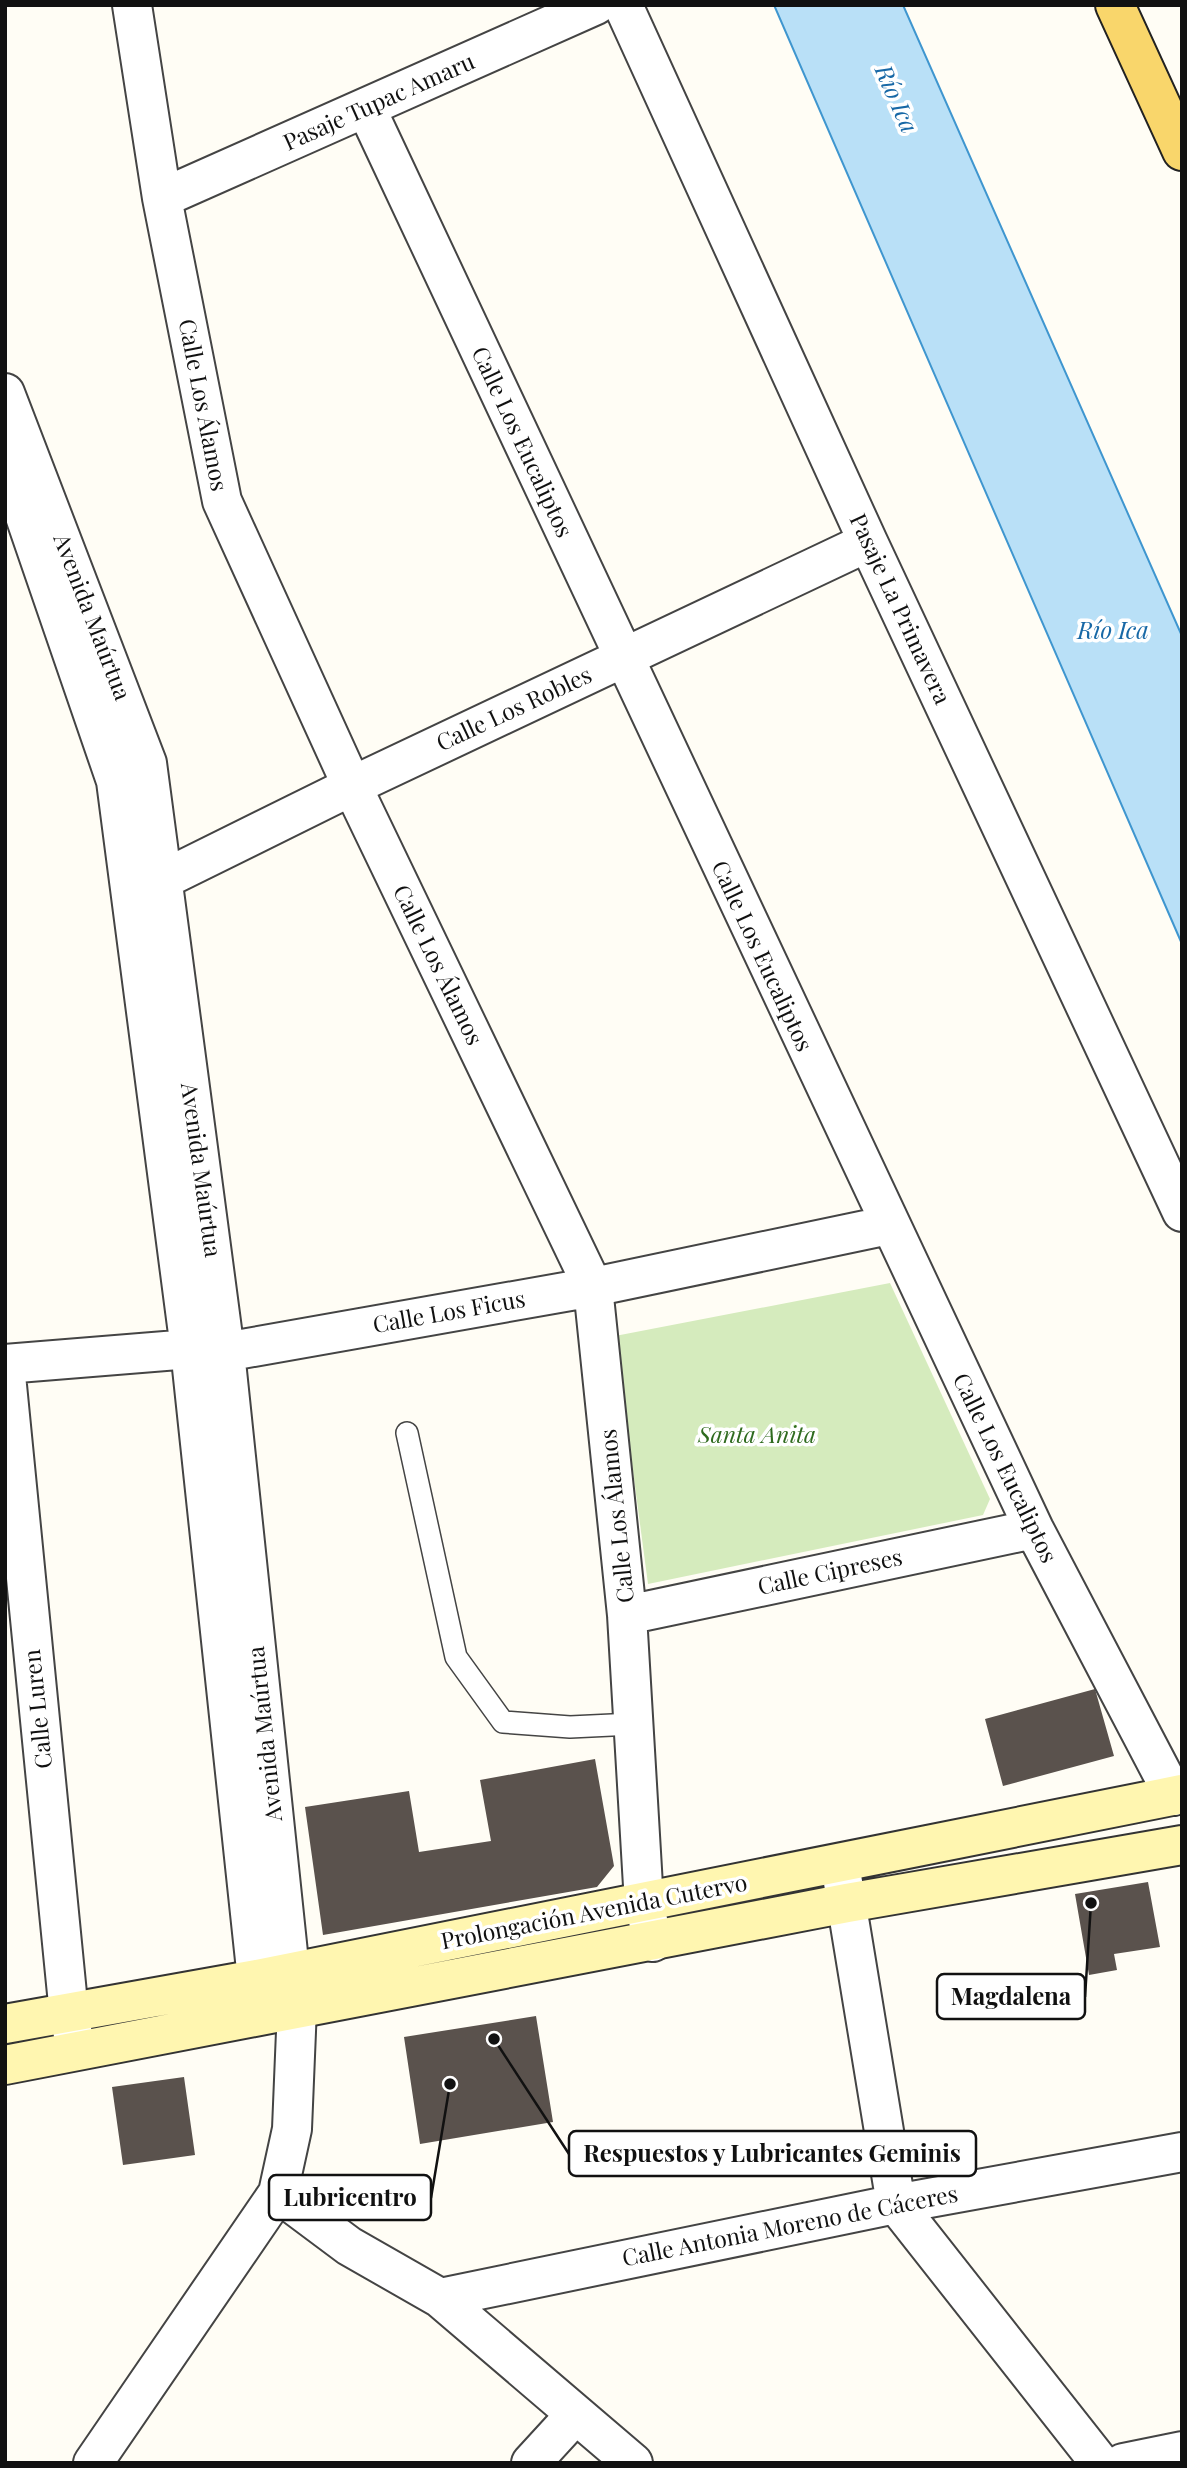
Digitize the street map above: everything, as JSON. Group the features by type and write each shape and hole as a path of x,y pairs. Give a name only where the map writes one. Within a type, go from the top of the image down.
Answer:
{"main road":[{"path":"1115,5 1182,151"}],"street":[{"name":"Calle Los Álamos","path":"132,5 162,198 217,487 352,786 593,1287 627,1615 644,1903 653,1942"},
{"name":"Pasaje Tupac Amaru","path":"162,198 596,5"},
{"name":"Pasaje La Primavera","path":"623,5 868,542 1182,1212"},
{"name":"Calle Los Eucaliptos","path":"366,108 1034,1530 1178,1795"},
{"name":"Avenida Maúrtua","path":"5,393 14,458 116,781 208,1350"},
{"name":"Avenida Maúrtua","path":"14,458 147,763 162,880 208,1350 278,1993"},
{"name":"Calle Los Robles","path":"162,880 352,786 868,542"},
{"name":"Calle Los Ficus","path":"5,1364 208,1350 593,1287 889,1225"},
{"name":"Calle Luren","path":"5,1364 19,1650 69,2014 77,2052"},
{"name":"Calle Cipreses","path":"627,1615 1034,1530"},
{"name":"Prolongación Avenida Cutervo","path":"5,2065 77,2052 278,1993 644,1903 1178,1795"},
{"name":"Prolongación Avenida Cutervo","path":"5,2024 69,2014 278,1993 653,1942 847,1903 1182,1845"},
{"path":"840,1864 896,2204 1100,2463"},
{"path":"93,2463 278,2193 292,2129 294,2057 278,1993"},
{"name":"Calle Antonia Moreno de Cáceres","path":"440,2298 896,2204 1182,2152"},
{"path":"278,2193 349,2246 440,2298 633,2463"},
{"path":"531,2463 575,2415"},
{"path":"1123,2463 1182,2451"}],"lane":[{"path":"407,1433 456,1657 503,1722 570,1727 633,1724"}],"green space":[{"name":"Santa Anita","path":"890,1283 990,1499 983,1515 648,1584 615,1336"}],"water":[{"name":"Río Ica","path":"774,5 903,5 1182,636 1182,944"}],"building":[{"path":"1095,1689 1114,1756 1003,1786 985,1719"},
{"path":"595,1759 614,1866 597,1887 323,1935 305,1807 409,1791 419,1852 491,1841 480,1780"},
{"path":"1148,1882 1160,1947 1114,1954 1117,1970 1089,1975 1075,1894"},
{"path":"536,2016 553,2122 420,2144 404,2037"},
{"path":"184,2077 195,2155 123,2165 112,2087"}],"place":[{"name":"Magdalena","path":"1091,1903"},
{"name":"Respuestos y Lubricantes Geminis","path":"494,2039"},
{"name":"Lubricentro","path":"450,2084"}]}
